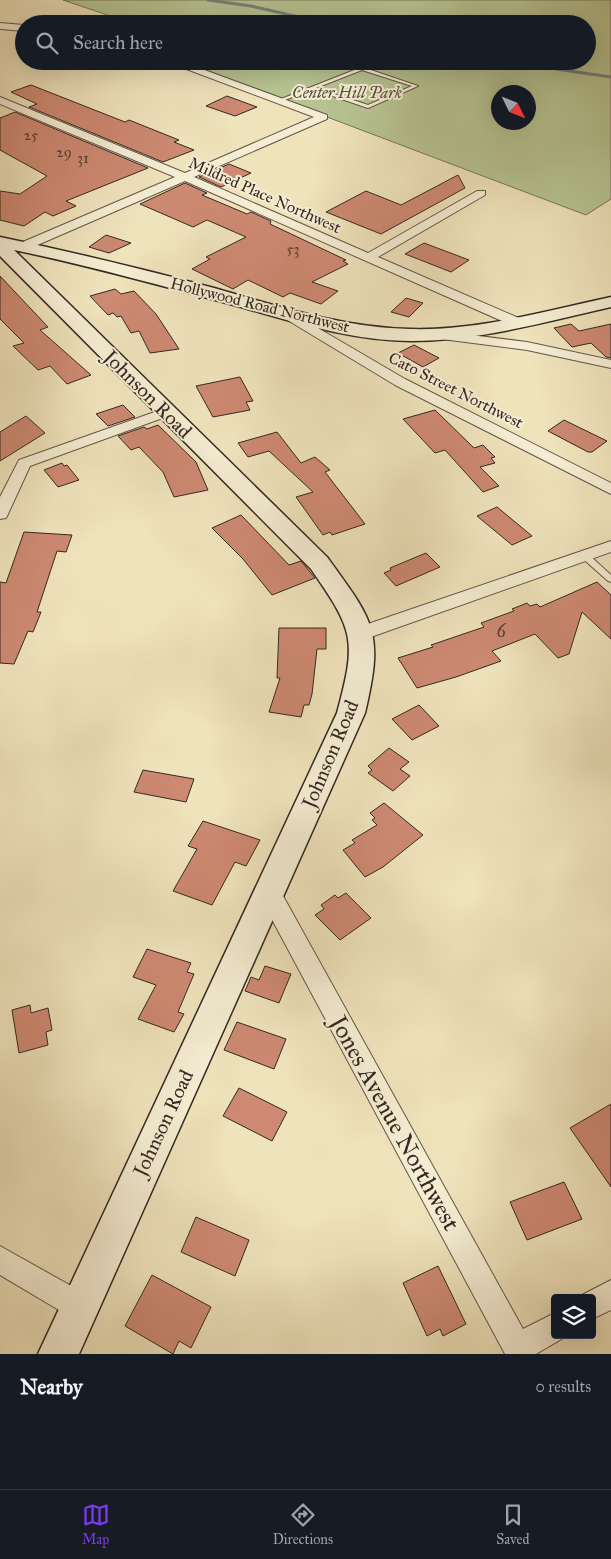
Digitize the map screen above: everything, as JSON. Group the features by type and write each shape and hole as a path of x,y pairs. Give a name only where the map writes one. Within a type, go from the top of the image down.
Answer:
{"street":[{"path":"0,26 15,27"},
{"path":"11,246 323,117 195,70"},
{"name":"Mildred Place Northwest","path":"0,100 183,176 516,322"},
{"path":"368,258 481,193"},
{"name":"Hollywood Road Northwest","path":"0,242 217,294 289,315 362,330 435,335 516,322 611,302"},
{"name":"Johnson Road","path":"11,246 166,412 319,563 343,596 362,633 360,672 351,713 58,1354"},
{"name":"Cato Street Northwest","path":"289,315 400,382 611,489"},
{"path":"435,335 518,345 611,364"},
{"path":"0,514 24,463 166,412"},
{"path":"362,633 611,546"},
{"name":"Jones Avenue Northwest","path":"269,892 520,1351"},
{"path":"0,1260 79,1306"},
{"path":"596,1303 611,1294"},
{"path":"520,1351 551,1330"}],"lane":[{"path":"278,100 357,70"},
{"path":"312,88 368,107 416,86 368,70"},
{"path":"584,555 611,579"}],"green space":[{"name":"Center Hill Park","path":"63,0 611,0 611,199 586,215 203,70 596,70 596,15 107,15"}],"building":[{"path":"31,85 125,122 129,120 179,140 174,142 194,150 163,162 29,107 37,104 11,92"},
{"path":"227,96 257,107 235,116 206,106"},
{"path":"15,112 148,168 66,201 76,206 53,216 45,212 24,226 0,220 0,191 20,194 47,176 0,150 0,118"},
{"path":"229,164 251,173 221,187 199,177"},
{"path":"458,175 465,188 381,234 326,212 366,191 401,205"},
{"path":"185,183 207,193 202,195 247,214 251,212 271,221 270,224 346,260 343,261 348,264 312,282 338,291 321,304 290,293 283,297 248,280 233,289 192,269 210,259 206,257 246,237 207,220 193,227 140,204"},
{"path":"106,235 131,243 109,253 89,247"},
{"path":"424,243 469,260 451,272 405,254"},
{"path":"0,276 48,327 40,330 91,375 67,384 50,366 38,370 13,346 24,343 0,319"},
{"path":"115,289 121,294 134,291 156,314 179,349 150,353 139,331 131,333 121,316 117,317 113,313 108,315 90,296"},
{"path":"406,298 423,303 409,317 391,312"},
{"path":"571,324 579,331 611,324 611,358 606,357 591,343 572,347 554,328"},
{"path":"414,345 439,358 423,367 398,353"},
{"path":"240,377 253,401 246,402 250,410 213,417 196,386"},
{"path":"123,405 135,417 108,426 96,414"},
{"path":"435,410 474,448 483,445 495,457 491,458 495,463 480,467 499,486 483,492 445,450 435,453 403,419"},
{"path":"26,416 45,433 0,461 0,432"},
{"path":"564,420 607,441 592,452 588,452 548,431"},
{"path":"158,425 196,462 208,490 174,497 163,472 139,447 131,450 118,436 144,427 147,429"},
{"path":"277,432 301,463 315,457 330,470 325,472 365,524 332,535 330,532 323,535 296,497 313,492 269,451 248,457 238,443"},
{"path":"62,463 64,466 67,465 79,480 58,487 44,470"},
{"path":"497,507 532,536 512,545 477,516"},
{"path":"241,515 289,565 301,561 315,578 272,595 243,559 212,528"},
{"path":"24,532 72,535 66,552 57,551 37,612 41,612 33,632 28,631 14,664 0,663 0,582 6,583"},
{"path":"426,553 440,567 396,586 384,573 391,570 390,568"},
{"path":"597,582 611,595 611,639 582,612 569,654 558,658 535,634 492,651 501,661 417,688 398,658 433,647 431,645 484,627 481,623 514,611 512,609 527,603 530,606 537,604 540,607"},
{"path":"279,628 326,628 326,649 317,649 312,694 309,705 304,705 301,717 269,712 280,678 277,678"},
{"path":"419,705 439,726 412,740 392,719"},
{"path":"389,748 409,762 400,769 410,776 393,791 368,773 372,770 368,766"},
{"path":"143,770 194,779 186,802 134,792"},
{"path":"384,803 423,835 383,867 365,877 343,850 355,843 352,840 377,825 372,820 375,818 370,813"},
{"path":"203,821 260,840 246,866 235,862 212,905 173,891 197,849 188,846"},
{"path":"346,893 371,918 340,940 315,915 324,909 321,905 335,895 338,898"},
{"path":"147,949 191,963 187,972 194,974 178,1012 184,1014 174,1032 138,1019 156,985 133,977"},
{"path":"265,966 291,974 279,1003 245,991 251,977 259,980"},
{"path":"30,1005 31,1013 48,1008 52,1030 46,1032 48,1045 19,1053 12,1010"},
{"path":"237,1022 286,1039 274,1069 224,1050"},
{"path":"239,1088 287,1112 272,1141 223,1116"},
{"path":"611,1104 611,1187 570,1128"},
{"path":"564,1182 582,1219 527,1240 510,1202"},
{"path":"196,1217 249,1240 235,1276 181,1252"},
{"path":"438,1266 466,1324 443,1336 440,1329 427,1336 403,1283"},
{"path":"152,1275 211,1307 191,1348 179,1341 173,1354 125,1326"}],"waterway":[{"path":"208,0 251,6 290,15"},
{"path":"563,70 611,77"}]}
